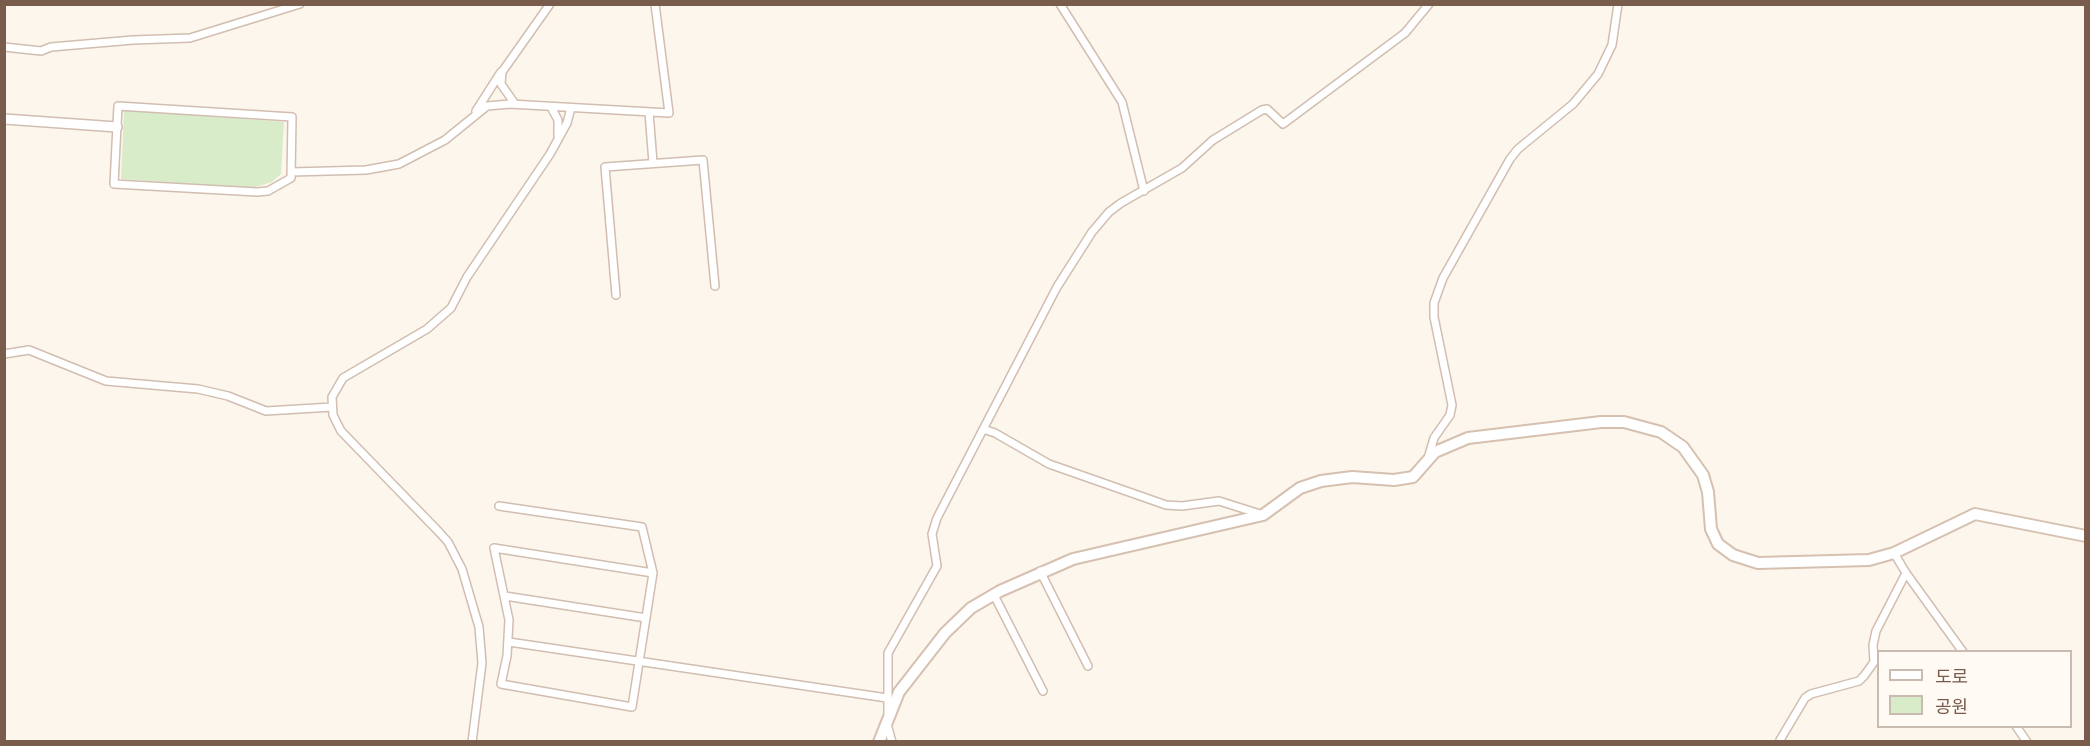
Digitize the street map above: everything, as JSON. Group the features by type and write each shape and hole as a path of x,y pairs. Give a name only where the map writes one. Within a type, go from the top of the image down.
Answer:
{"main road":[{"path":"879,741 887,717 899,693 952,625 971,608 994,595 1040,572 1094,553 1263,515 1307,485 1352,477 1406,479 1417,474 1442,448 1468,438 1590,423 1624,422 1668,435 1690,455 1706,484 1714,537 1733,555 1771,564 1869,560 1894,553 1975,514 2085,536"}],"street":[{"path":"4,47 42,51 51,47 133,39 190,38 300,4"},
{"path":"473,116 550,4"},
{"path":"291,172 366,170 399,164 438,144 487,106 518,105 669,113 655,4"},
{"path":"1060,4 1122,102 1144,191"},
{"path":"892,741 887,717 888,653 891,644 934,574 938,560 933,527 970,450 1078,254 1109,212 1182,168 1213,140 1262,110 1267,109 1283,124 1404,33 1429,4"},
{"path":"1428,461 1432,443 1448,419 1452,405 1434,317 1436,296 1443,278 1510,159 1518,149 1573,104 1598,74 1612,45 1618,4"},
{"path":"502,72 501,84 509,99 518,105"},
{"path":"118,106 292,117 291,178 281,185 258,192 114,184 117,127 118,106"},
{"path":"551,107 558,120 558,136"},
{"path":"472,741 482,663 479,627 462,569 448,542 341,431 332,407 334,389 343,378 420,334 451,308 467,277 544,165 567,123 571,108"},
{"path":"649,112 653,163"},
{"path":"4,119 117,127"},
{"path":"616,295 605,167 703,160 715,286"},
{"path":"4,354 29,351 106,381 198,389 228,396 266,411 332,407"},
{"path":"983,429 995,433 1049,464 1166,505 1182,506 1219,501 1263,515"},
{"path":"499,506 642,527 652,573 632,707 501,684 509,642 505,596 494,548 652,573"},
{"path":"1894,553 1962,650"},
{"path":"1040,572 1088,666"},
{"path":"1780,740 1805,698 1811,694 1859,681 1864,676 1874,662 1873,645 1876,631 1906,573"},
{"path":"994,595 1043,691"},
{"path":"505,596 646,618"},
{"path":"509,642 887,698"},
{"path":"2017,728 2027,741"}],"green space":[{"path":"124,110 284,122 281,174 272,182 252,188 121,179"}]}
